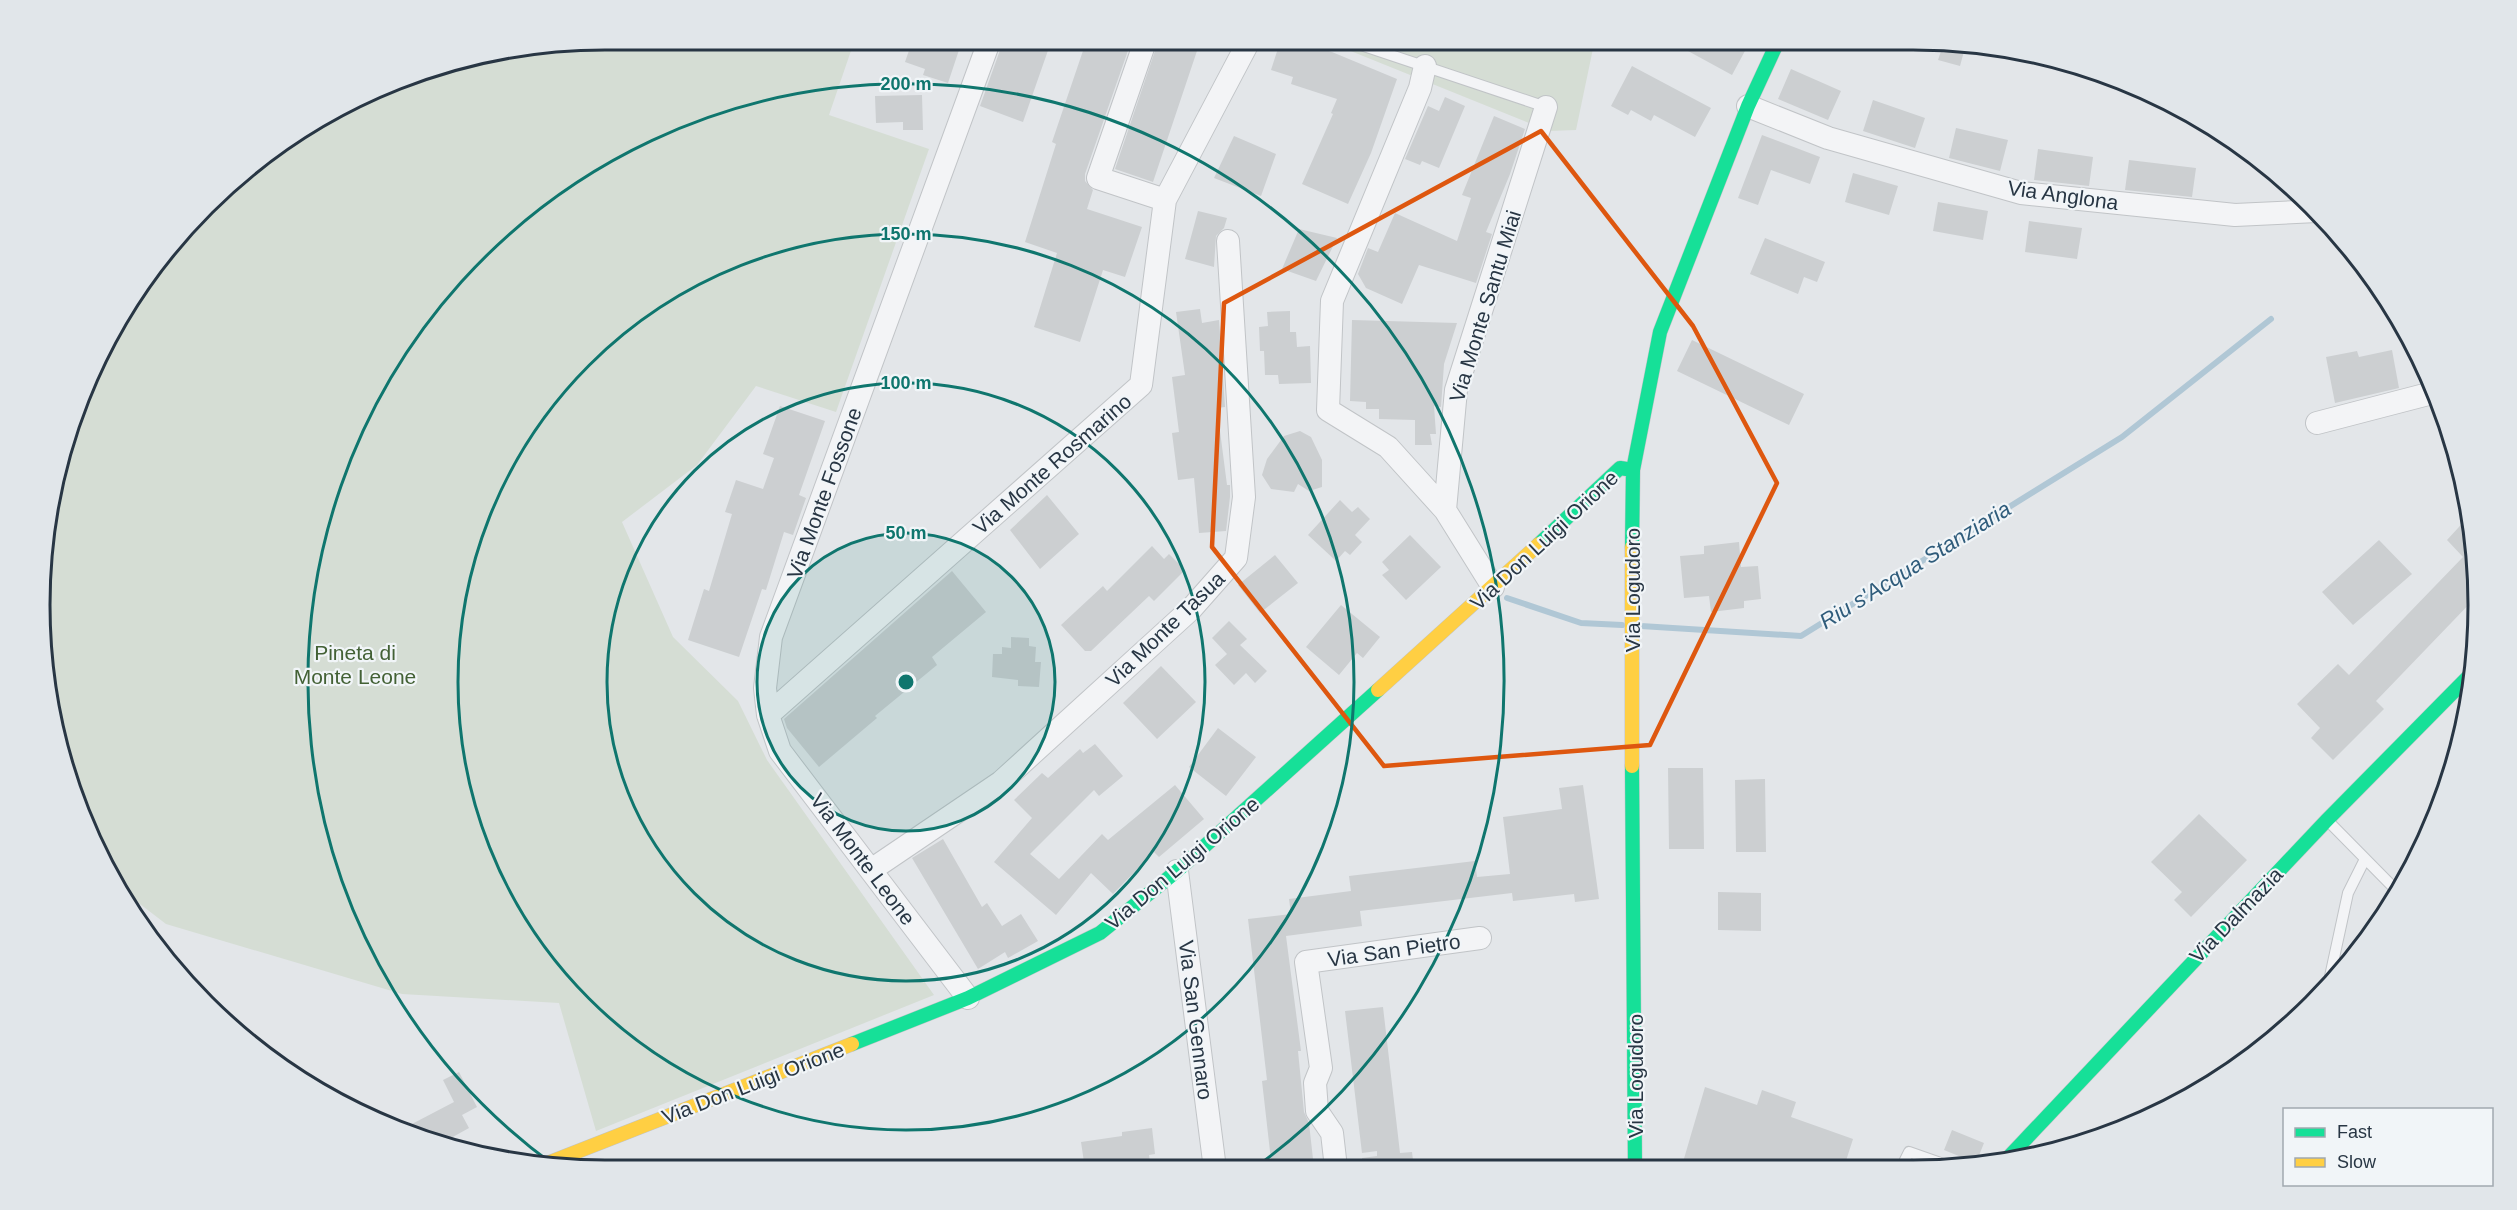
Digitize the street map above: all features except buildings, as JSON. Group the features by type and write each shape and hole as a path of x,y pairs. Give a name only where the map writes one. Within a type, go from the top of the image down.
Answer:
{"street":[{"name":"Via Monte Fossone","path":"768,715 765,688 771,638 986,50"},
{"path":"1142,50 1098,178 1165,200"},
{"name":"Via Monte Rosmarino","path":"768,715 1141,385 1165,200 1244,50"},
{"name":"Via Logudoro","path":"1635,1160 1631,604 1633,470 1660,332 1748,106 1774,50"},
{"path":"1425,66 1420,88 1332,301 1328,410 1388,447 1445,510 1493,587"},
{"name":"Via Anglona","path":"1748,106 1828,138 2021,193 2235,215 2305,212"},
{"name":"Via Monte Santu Miai","path":"1445,510 1456,390 1546,107"},
{"name":"Via Monte Tasua","path":"871,870 1002,782 1191,609 1236,558 1244,497 1228,242"},
{"path":"2317,423 2426,395"},
{"name":"Via Don Luigi Orione","path":"560,1158 968,998 1100,933 1177,871 1493,587 1620,468 1633,470"},
{"name":"Via Dalmazia","path":"2014,1151 2327,820 2462,683"},
{"name":"Via Monte Leone","path":"768,715 780,751 968,998"},
{"name":"Via San Gennaro","path":"1177,871 1214,1160"},
{"name":"Via San Pietro","path":"1335,1160 1332,1133 1317,1111 1315,1083 1321,1068 1306,962 1480,938"}],"lane":[{"path":"1376,50 1546,107"},
{"path":"2327,820 2391,885"},
{"path":"2332,969 2348,893 2365,859"},
{"path":"1905,1160 1909,1152 1930,1159"}],"highlighted area":[{"path":"1541,131 1693,326 1777,483 1650,745 1384,766 1212,547 1224,303"}],"green space":[{"name":"Pineta di Monte Leone","path":"851,50 829,115 929,149 836,412 756,386 697,465 622,522 673,637 738,701 767,760 934,995 596,1131 559,1003 402,994 166,924 134,900 107,851 79,784 68,749 54,678 50,605 54,532 68,461 79,426 107,359 124,327 164,267 212,212 267,164 296,143 359,107 426,79 497,60 569,51"},
{"path":"1348,50 1593,50 1576,130 1549,131"}],"waterway":[{"name":"Riu s'Acqua Stanziaria","path":"1641,626 1801,636 2122,437 2271,319"},
{"name":"Riu s'Acqua Stanziaria","path":"1507,598 1581,623 1622,625"}],"traffic: fast":[{"path":"1632,547 1633,470 1660,332 1748,106 1774,50"},
{"path":"1539,544 1620,468 1633,470"},
{"path":"2014,1151 2327,820 2462,683"},
{"path":"852,1044 968,998 1100,933 1177,871 1378,690"},
{"path":"1632,766 1635,1160"}],"traffic: slow":[{"path":"1378,690 1539,544"},
{"path":"1632,547 1632,766"},
{"path":"560,1158 852,1044"}]}
